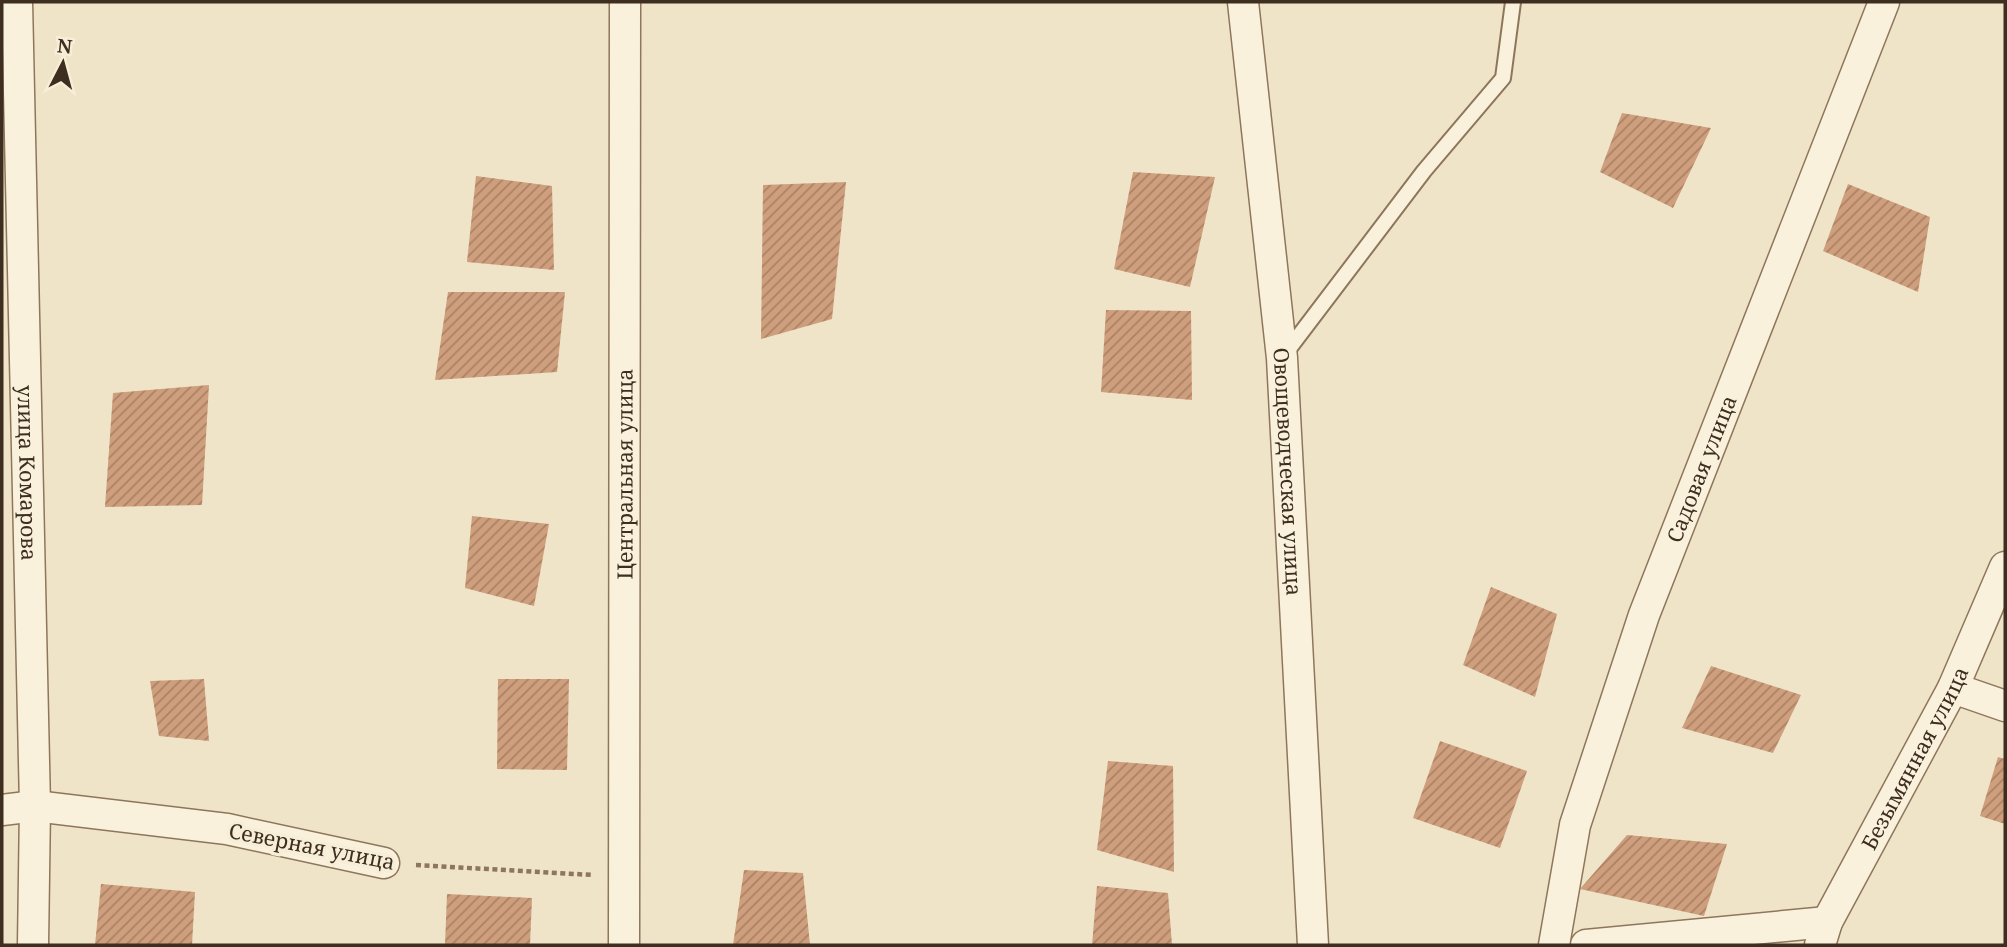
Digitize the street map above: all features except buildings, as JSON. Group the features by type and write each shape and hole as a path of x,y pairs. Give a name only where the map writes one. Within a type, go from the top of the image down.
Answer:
{"street":[{"name":"улица Комарова","path":"17,2 35,806 33,945"},
{"name":"Центральная улица","path":"624,945 625,2"},
{"name":"Овощеводческая улица","path":"1243,2 1282,358 1313,945"},
{"name":"Садовая улица","path":"1554,945 1575,825 1644,615 1884,2"},
{"name":"Безымянная улица","path":"1823,934 1953,688 2005,567"},
{"path":"1953,688 2005,706"},
{"name":"Северная улица","path":"2,810 35,806 227,829 384,863"},
{"path":"1586,945 1823,934"}],"lane":[{"path":"1282,358 1424,171 1503,78 1513,2"}],"path":[{"name":"Северная улица","path":"384,863 624,876"}]}
